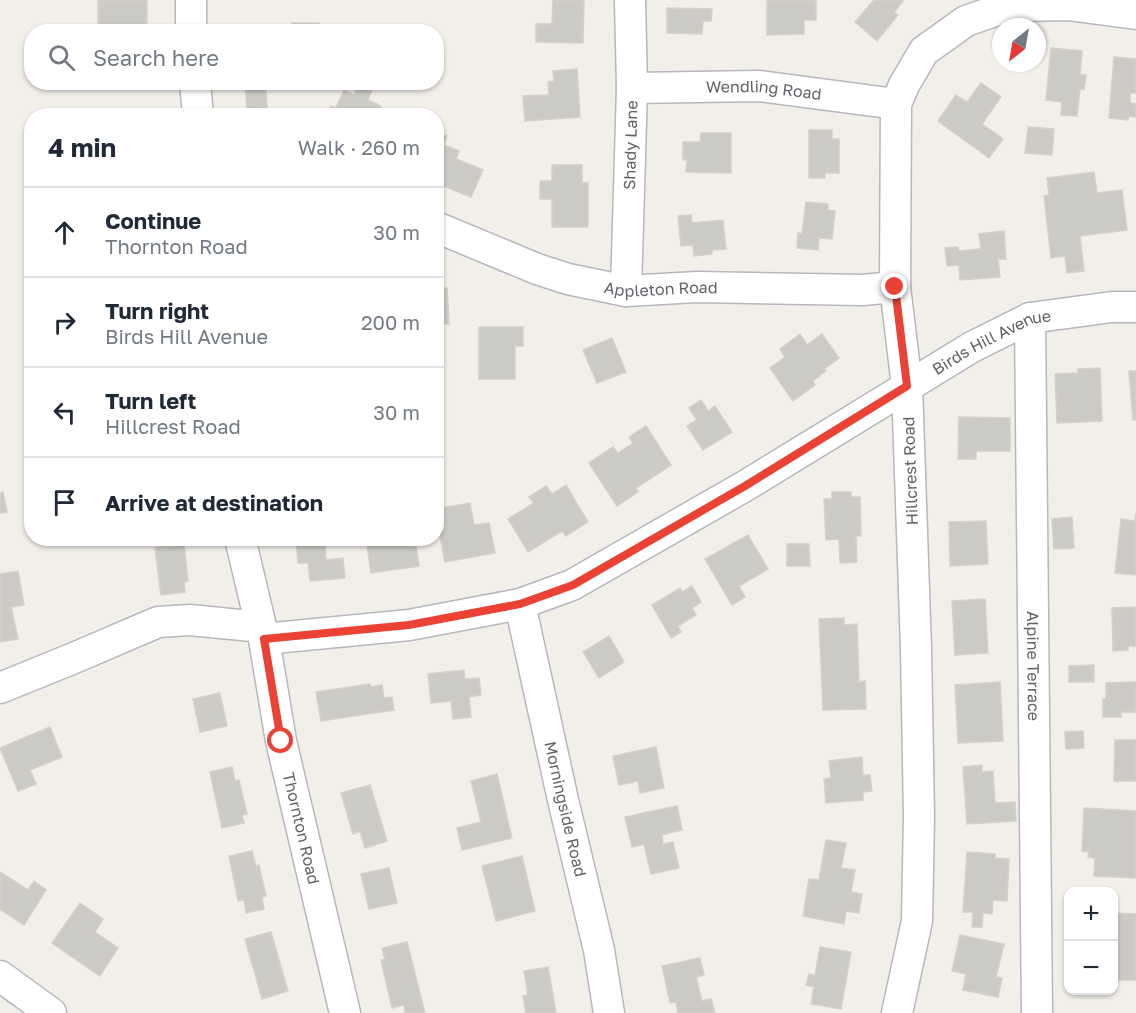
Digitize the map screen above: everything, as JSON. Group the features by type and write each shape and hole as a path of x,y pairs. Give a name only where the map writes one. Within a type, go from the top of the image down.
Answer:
{"street":[{"path":"191,0 191,24"},
{"name":"Shady Lane","path":"626,291 632,88 630,0"},
{"name":"Hillcrest Road","path":"897,1013 917,921 919,816 907,386 895,287 896,104 904,85 924,51 966,21 1009,6 1068,5 1136,14"},
{"name":"Wendling Road","path":"632,88 760,86 896,104"},
{"path":"196,90 197,108"},
{"name":"Appleton Road","path":"444,230 537,269 568,279 626,291 697,287 862,290 895,287"},
{"name":"Birds Hill Avenue","path":"0,688 158,622 190,620 262,633 409,625 520,604 573,585 745,486 972,347 1030,318 1112,307 1136,307"},
{"name":"Alpine Terrace","path":"1030,318 1037,1013"},
{"name":"Thornton Road","path":"242,546 262,633 281,741 345,1013"},
{"name":"Morningside Road","path":"520,604 599,950 609,1013"},
{"path":"1,981 51,1013"}],"building":[{"path":"98,0 147,0 147,24 98,24"},
{"path":"553,0 584,0 583,43 536,42 536,24 552,24"},
{"path":"767,0 816,0 816,20 804,20 804,34 767,35"},
{"path":"874,0 903,1 894,12 898,15 877,41 855,22"},
{"path":"667,8 712,9 711,21 703,21 702,34 667,33"},
{"path":"292,23 319,23 319,24"},
{"path":"1051,48 1082,51 1080,75 1086,75 1084,89 1080,89 1077,116 1061,115 1062,102 1046,100"},
{"path":"1114,57 1136,59 1136,93 1130,93 1130,103 1136,104 1136,117 1129,116 1128,120 1109,118"},
{"path":"577,69 580,117 525,121 523,96 549,95 548,82 554,81 553,71"},
{"path":"981,83 1001,97 982,124 1003,139 989,158 938,121 956,95 967,102"},
{"path":"246,90 266,90 267,108 247,108"},
{"path":"344,90 354,95 356,90 372,90 368,100 381,106 380,108 336,108"},
{"path":"1028,127 1054,129 1052,155 1025,153"},
{"path":"809,130 832,130 832,139 839,139 839,173 825,173 825,178 809,178"},
{"path":"701,133 731,133 731,173 686,172 687,159 683,160 683,142 700,142"},
{"path":"444,145 459,151 456,159 483,170 471,197 444,186"},
{"path":"552,165 582,165 582,183 588,183 588,227 552,227 552,199 540,199 540,181 552,181"},
{"path":"1094,172 1097,193 1122,190 1127,230 1080,236 1084,271 1067,273 1065,256 1051,258 1044,196 1049,195 1047,178"},
{"path":"806,202 828,204 828,210 835,211 832,239 819,238 818,250 797,248 798,233 802,234"},
{"path":"691,215 692,223 723,220 726,249 712,250 712,254 694,256 693,245 681,246 678,216"},
{"path":"1004,231 1006,259 998,259 1000,277 960,280 959,265 947,266 945,248 958,247 959,251 981,249 979,234"},
{"path":"444,288 447,288 449,324 444,324"},
{"path":"479,327 523,327 523,346 515,346 515,379 479,379"},
{"path":"800,334 807,345 822,334 839,358 813,381 815,385 793,401 770,368 785,357 780,349"},
{"path":"612,338 626,372 597,383 583,350"},
{"path":"1100,368 1102,421 1057,423 1055,374 1078,373 1078,369"},
{"path":"1129,371 1136,371 1136,420 1133,420"},
{"path":"701,400 708,411 715,406 732,432 703,450 687,426 697,420 689,408"},
{"path":"959,417 1010,418 1010,451 976,451 976,459 958,459"},
{"path":"646,426 671,465 636,488 638,492 617,506 589,463 613,447 618,453 633,443 629,437"},
{"path":"566,485 588,522 566,536 562,531 528,552 508,519 534,503 529,497 546,486 552,494"},
{"path":"3,492 7,512 0,513 0,493"},
{"path":"832,492 851,492 851,497 860,497 861,536 856,536 857,562 840,563 839,539 826,540 824,499 832,499"},
{"path":"470,503 474,525 489,523 495,553 445,562 442,546 444,546 445,529 444,507"},
{"path":"1136,513 1136,575 1115,573 1121,519 1135,521"},
{"path":"1072,517 1074,548 1054,549 1052,519"},
{"path":"986,521 988,564 950,566 949,522"},
{"path":"748,535 768,569 739,586 745,597 732,605 705,559"},
{"path":"787,544 809,544 810,566 787,566"},
{"path":"184,546 188,581 184,582 185,592 161,595 155,548"},
{"path":"297,546 325,546 326,560 343,558 345,578 310,581 308,563 298,563"},
{"path":"367,546 416,546 419,566 371,573"},
{"path":"18,571 24,605 11,607 18,639 0,642 0,574"},
{"path":"692,586 701,602 692,608 696,615 678,626 681,632 671,638 652,605 680,588 682,592"},
{"path":"985,599 988,653 955,655 952,601"},
{"path":"1136,607 1136,646 1128,646 1128,650 1113,651 1112,608"},
{"path":"844,618 844,625 857,624 859,682 865,681 866,709 823,710 819,619"},
{"path":"609,636 624,662 599,678 583,652"},
{"path":"1094,665 1094,682 1069,682 1069,666"},
{"path":"464,670 465,679 479,678 481,695 469,697 471,717 453,719 451,701 431,703 428,674"},
{"path":"1000,682 1003,741 958,743 955,685"},
{"path":"1136,682 1136,712 1121,712 1121,717 1103,717 1106,683"},
{"path":"370,684 371,687 382,685 384,698 392,697 394,710 321,721 316,692"},
{"path":"220,693 227,726 200,732 193,699"},
{"path":"50,727 62,757 30,770 36,784 18,791 0,748"},
{"path":"1083,731 1084,748 1066,749 1065,732"},
{"path":"1115,740 1136,740 1136,781 1114,781"},
{"path":"656,747 664,788 640,793 638,781 619,785 613,756"},
{"path":"862,757 863,775 870,775 872,791 863,792 863,800 826,803 824,779 831,778 829,761"},
{"path":"982,765 982,772 993,771 995,803 1015,802 1016,821 967,824 963,767"},
{"path":"232,767 235,781 239,780 247,814 242,815 244,823 222,828 210,772"},
{"path":"497,774 512,838 462,850 457,828 481,822 471,781"},
{"path":"370,785 387,841 365,848 360,831 353,834 341,793"},
{"path":"677,806 682,830 662,835 663,844 673,842 679,868 651,874 644,844 632,847 625,817"},
{"path":"1084,808 1136,811 1135,878 1094,876 1095,858 1088,857 1089,852 1082,851"},
{"path":"826,840 846,843 841,868 855,870 851,892 862,894 859,913 846,911 844,924 803,916 809,879 819,880"},
{"path":"252,851 256,866 259,865 266,896 262,897 264,909 246,913 244,900 238,901 229,856"},
{"path":"967,852 995,854 995,858 1009,859 1007,901 993,900 992,914 983,913 982,927 972,927 973,912 963,912"},
{"path":"522,856 535,911 496,921 482,866"},
{"path":"389,868 397,903 369,909 361,874"},
{"path":"0,872 28,890 34,881 46,890 24,925 0,909"},
{"path":"80,903 103,919 95,932 118,948 100,976 52,943"},
{"path":"1118,913 1136,914 1136,980 1118,980"},
{"path":"271,932 288,991 262,999 245,939"},
{"path":"960,935 1004,944 996,977 1002,978 998,997 963,990 966,974 952,971"},
{"path":"407,942 425,1013 405,1013 404,1005 392,1008 381,960 385,960 382,948"},
{"path":"820,947 851,952 841,1009 811,1004 814,987 806,985 809,974 815,975"},
{"path":"700,958 704,975 696,977 702,1001 711,999 715,1013 678,1013 676,1002 670,1003 662,966"},
{"path":"548,967 556,1013 526,1013 523,996 528,995 524,971"}],"route":[{"path":"281,741 264,639 409,625 520,604 573,585 745,486 907,386 895,287"}]}
